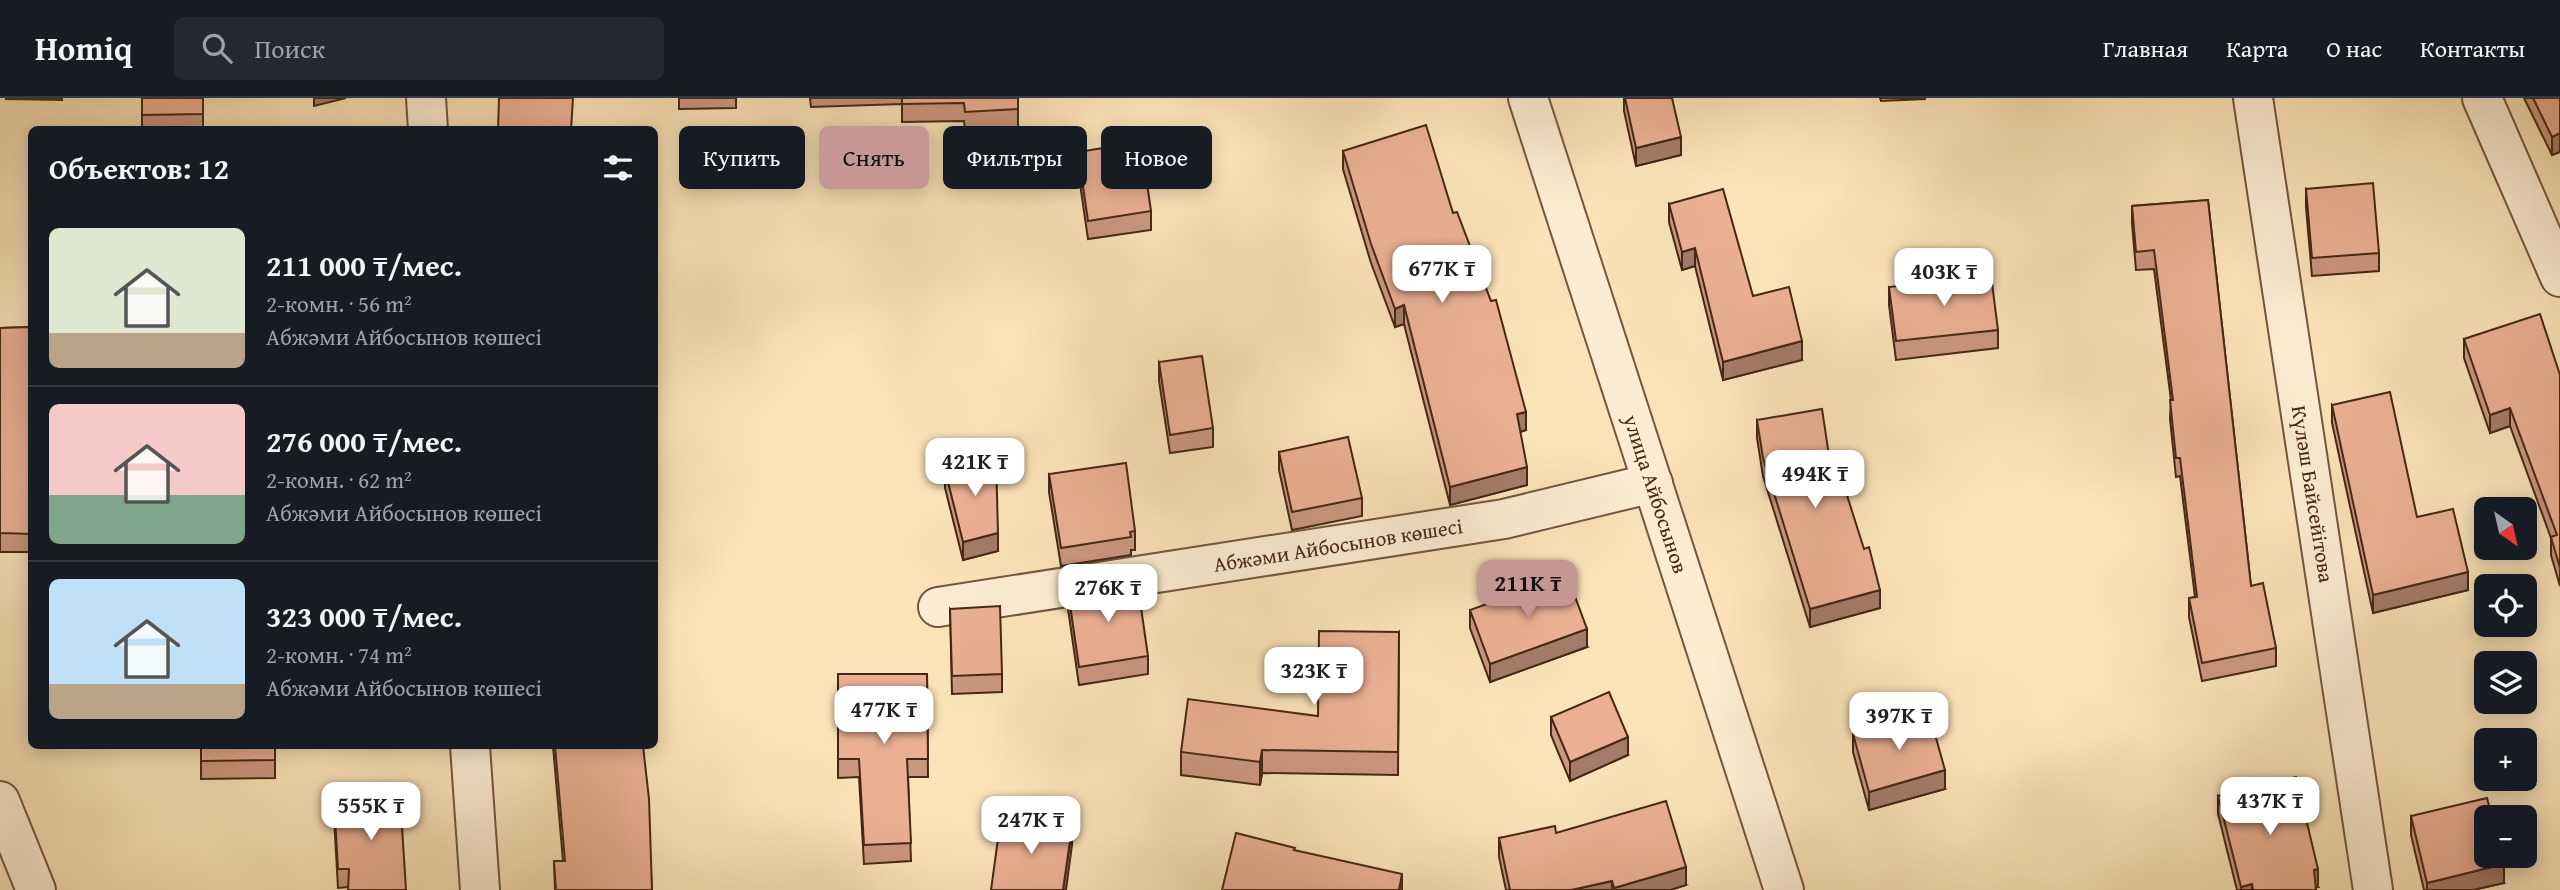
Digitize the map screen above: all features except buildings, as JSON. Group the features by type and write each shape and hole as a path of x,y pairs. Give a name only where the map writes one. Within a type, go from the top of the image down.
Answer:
{"street":[{"path":"426,98 428,126"},
{"name":"улица Айбосынов","path":"1528,98 1784,890"},
{"name":"Күләш Байсейітова","path":"2253,98 2373,890"},
{"path":"2482,98 2560,277"},
{"name":"Абжәми Айбосынов көшесі","path":"937,607 1504,519 1653,483"},
{"path":"470,749 480,890"},
{"path":"0,801 36,890"}]}
